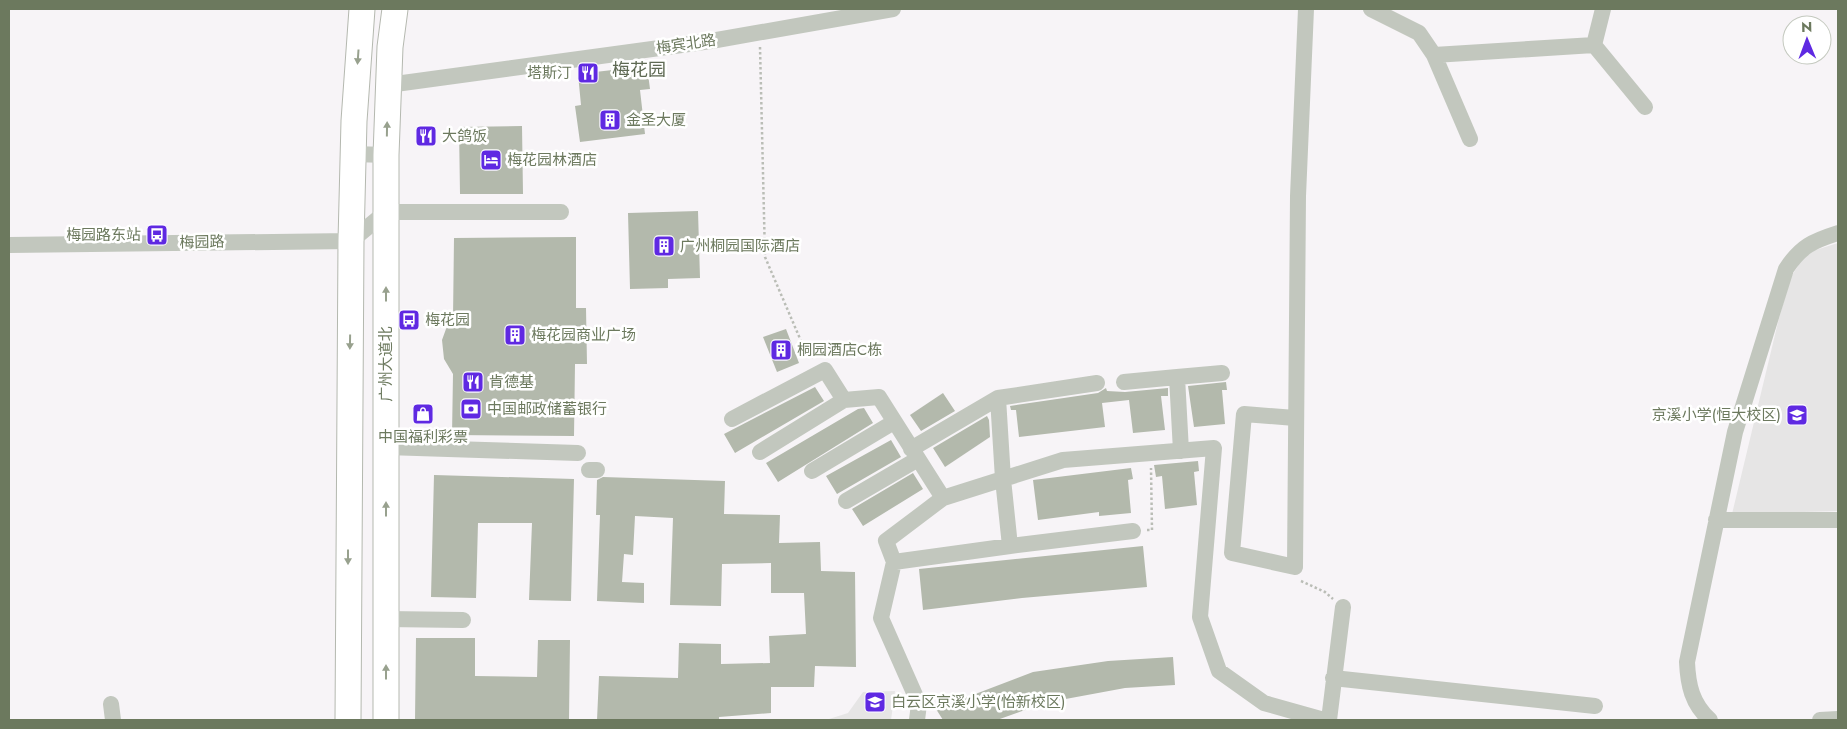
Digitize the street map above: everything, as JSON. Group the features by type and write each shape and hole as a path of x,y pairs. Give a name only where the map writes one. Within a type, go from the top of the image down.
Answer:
{"highway":[{"path":"348,720 351,240 353,154 362,9"},
{"name":"广州大道北","path":"386,720 386,155 388,85 395,9"}],"street":[{"name":"梅宾北路","path":"388,85 760,33 893,9"},
{"path":"1295,418 1244,414 1232,553 1296,567 1295,418 1298,196 1306,9"},
{"path":"1371,9 1419,33 1434,55 1470,139"},
{"path":"1594,45 1603,9"},
{"path":"1434,55 1594,45"},
{"path":"1594,45 1645,107"},
{"path":"353,154 386,155"},
{"path":"351,240 386,212 561,212"},
{"path":"1710,720 1702,712 1689,691 1687,662 1716,520 1745,395 1786,269 1796,253 1813,241 1838,233"},
{"name":"梅园路","path":"9,245 351,240"},
{"path":"732,418 825,370 844,400"},
{"path":"1124,382 1222,373"},
{"path":"1177,377 1181,451"},
{"path":"846,501 998,398 1097,383"},
{"path":"760,452 844,400 879,398 943,498"},
{"path":"998,398 1003,479 1010,546"},
{"path":"812,471 894,422"},
{"path":"386,447 578,453"},
{"path":"917,720 919,704 881,618 894,562 886,541 943,498 1063,460 1214,448 1200,617 1219,672 1264,703 1324,720"},
{"path":"1716,520 1838,520"},
{"path":"894,562 1133,531"},
{"path":"1329,720 1343,607"},
{"path":"386,619 464,620"},
{"path":"1333,678 1595,706"},
{"path":"1820,720 1838,719"}],"path":[{"path":"760,33 765,257 804,348"},
{"path":"1151,466 1152,530"},
{"path":"1296,578 1325,592 1343,607"}],"shaded area":[{"name":"京溪小学(恒大校区)","path":"1838,243 1838,511 1732,514 1779,318 1791,277 1806,253"},
{"name":"白云区京溪小学(怡新校区)","path":"895,691 891,720 826,720 848,713 863,692"}],"building":[{"path":"647,66 650,89 640,90 645,134 580,142 575,106 581,105 578,74"},
{"name":"梅花园林酒店","path":"522,126 523,194 460,194 459,127"},
{"name":"广州桐园国际酒店","path":"698,211 700,278 668,279 668,288 630,289 628,213"},
{"name":"梅花园商业广场","path":"576,237 576,308 586,308 587,364 575,364 574,436 452,435 453,374 444,359 442,340 453,318 454,238"},
{"name":"桐园酒店C栋","path":"786,329 799,363 777,372 763,337"},
{"path":"1226,382 1227,390 1222,390 1225,424 1194,427 1188,386"},
{"path":"815,387 824,401 735,453 724,434"},
{"path":"1106,388 1107,391 1125,392 1168,388 1168,396 1161,396 1165,430 1133,433 1129,400 1102,403 1105,427 1019,437 1016,410 1011,410 1010,406 1098,393"},
{"path":"943,393 955,411 921,431 910,415"},
{"path":"864,408 873,423 778,482 766,463 858,409"},
{"path":"987,416 990,437 945,467 933,448"},
{"path":"891,440 901,457 837,494 826,476"},
{"path":"1198,461 1199,471 1194,472 1197,505 1165,509 1162,476 1156,477 1154,465"},
{"path":"1131,468 1133,479 1128,480 1131,513 1099,516 1099,512 1038,520 1033,480"},
{"path":"913,473 923,489 863,526 852,509"},
{"path":"434,475 574,479 571,601 529,600 532,523 478,523 476,598 431,597"},
{"path":"603,477 725,481 724,514 780,515 779,543 820,542 821,571 855,572 856,667 815,666 814,687 771,687 771,713 719,717 719,720 597,720 599,676 678,678 679,643 721,644 721,664 770,663 769,636 806,634 804,593 771,593 771,563 722,564 721,606 670,605 673,518 635,516 633,555 624,554 622,582 644,583 644,603 597,601 600,515 596,515 597,480"},
{"path":"1143,546 1147,587 1022,598 923,610 919,569"},
{"path":"416,638 475,638 475,676 537,677 538,640 570,640 569,720 415,720"},
{"path":"1173,657 1175,685 1125,688 1044,703 997,720 943,720 936,709 1033,672 1108,661"}],"place":[{"name":"塔斯汀","path":"588,73"},
{"name":"金圣大厦","path":"610,120"},
{"name":"大鸽饭","path":"426,136"},
{"name":"梅花园林酒店","path":"491,160"},
{"name":"梅园路东站","path":"157,235"},
{"name":"广州桐园国际酒店","path":"664,246"},
{"name":"梅花园","path":"409,320"},
{"name":"梅花园商业广场","path":"515,335"},
{"name":"桐园酒店C栋","path":"781,350"},
{"name":"肯德基","path":"473,382"},
{"name":"中国邮政储蓄银行","path":"471,409"},
{"name":"中国福利彩票","path":"423,414"},
{"name":"京溪小学(恒大校区)","path":"1797,415"},
{"name":"白云区京溪小学(怡新校区)","path":"875,702"}],"district":[{"name":"梅花园","path":"639,70"}]}
